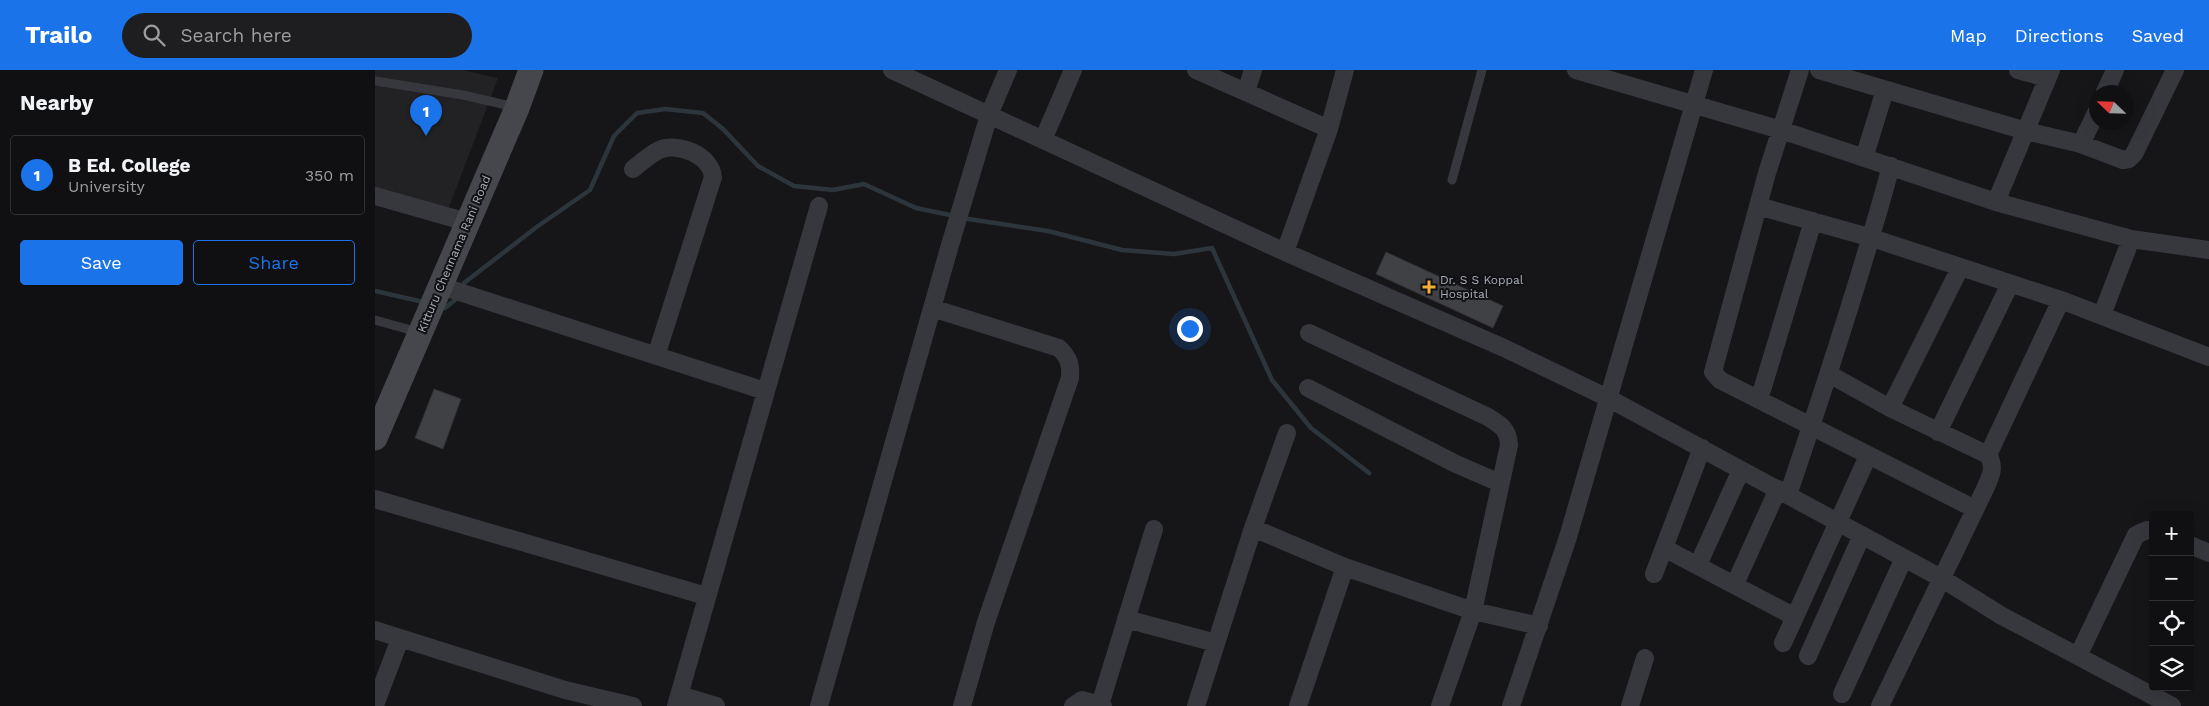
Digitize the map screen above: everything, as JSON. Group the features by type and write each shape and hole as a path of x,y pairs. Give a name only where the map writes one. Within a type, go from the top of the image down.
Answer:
{"street":[{"name":"Kitturu Chennama Rani Road","path":"375,438 517,108 531,70"},
{"path":"819,706 950,245 989,115 1008,70"},
{"path":"1043,140 1073,70"},
{"path":"1196,70 1329,129"},
{"path":"1246,92 1253,70"},
{"path":"1285,252 1329,129 1345,70"},
{"path":"1576,70 1607,75 1694,105 1781,130 1996,202 2131,239 2209,250"},
{"path":"1511,706 1568,537 1704,70"},
{"path":"1800,70 1758,206 1713,364 1713,372 1721,380 1811,428 1975,509"},
{"path":"1819,70 2026,132 2081,144 2119,159 2129,159 2134,154 2175,70"},
{"path":"1996,202 2049,74 2018,70"},
{"path":"2108,85 2115,70"},
{"path":"900,72 1285,252 1504,348 1607,398 1941,578 2002,616 2173,706"},
{"path":"1864,158 1885,90"},
{"path":"2081,144 2089,128"},
{"path":"633,169 656,152 671,148 697,155 706,160 712,168 713,177 656,356"},
{"path":"1735,584 1783,492 1811,428 1872,238 1891,166"},
{"path":"375,196 467,222"},
{"path":"716,706 677,701 819,206"},
{"path":"1758,206 1872,238 2061,300 2209,357"},
{"path":"1759,400 1813,222"},
{"path":"2102,315 2131,239"},
{"path":"1890,408 1960,268"},
{"path":"1938,432 2010,284"},
{"path":"441,286 765,391"},
{"path":"1989,455 2061,300"},
{"path":"932,308 1059,348 1068,357 1071,368 1070,378 986,622 961,706"},
{"path":"1309,333 1503,426 1508,434 1509,445 1473,611 1440,706"},
{"path":"1829,374 1890,408 1989,455 1993,462 1993,469 1975,509 1880,706"},
{"path":"1308,388 1456,464 1500,483"},
{"path":"1196,706 1253,528 1287,433"},
{"path":"1654,574 1702,448"},
{"path":"1783,643 1868,456"},
{"path":"1698,565 1741,470"},
{"path":"375,499 706,596"},
{"path":"1253,528 1345,567 1473,611 1539,626"},
{"path":"1073,706 1082,700 1101,706 1154,529"},
{"path":"2078,656 2136,535 2149,530"},
{"path":"1808,656 1863,535"},
{"path":"2194,547 2209,553"},
{"path":"1665,548 1795,617"},
{"path":"1842,694 1904,558"},
{"path":"1298,706 1345,567"},
{"path":"1126,619 1215,643"},
{"path":"375,630 563,698 633,706"},
{"path":"375,704 400,639"},
{"path":"1630,706 1645,658"}],"lane":[{"path":"1452,180 1482,70"},
{"path":"375,81 463,95 517,108"},
{"path":"375,320 421,333"}],"shaded area":[{"path":"375,70 462,70 498,78 445,218 375,193"}],"building":[{"path":"1386,252 1503,306 1493,328 1376,274"},
{"path":"434,389 461,399 443,449 415,438"}],"waterway":[{"path":"464,283 538,226 590,190 614,136 637,113 665,109 703,113 723,129 758,166 794,186 833,190 864,184 916,208 955,216"},
{"path":"962,218 1048,231 1122,250 1174,254 1212,248 1272,380 1311,428 1369,473"},
{"path":"375,291 419,301"},
{"path":"445,308 455,300"}],"place":[{"name":"B Ed. College","path":"426,136"},
{"name":"Dr. S S Koppal Hospital","path":"1429,287"}]}
